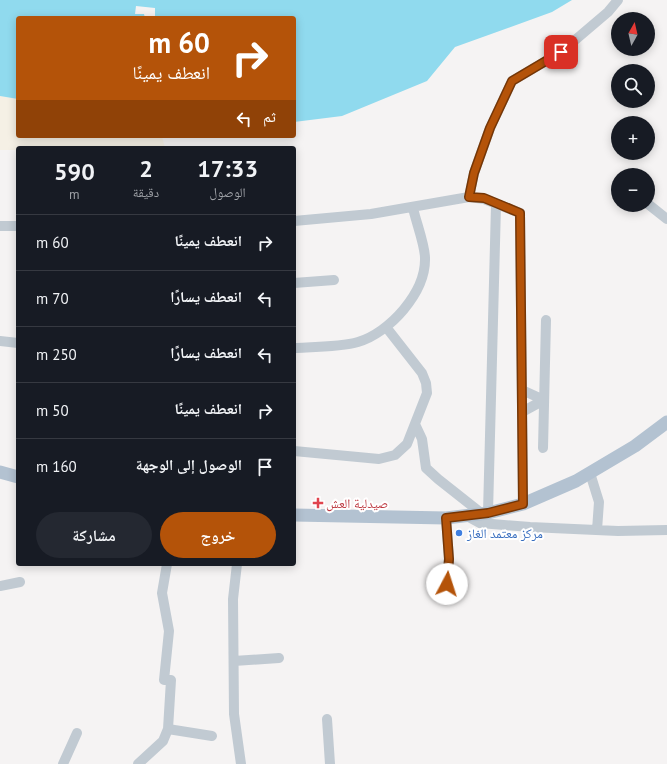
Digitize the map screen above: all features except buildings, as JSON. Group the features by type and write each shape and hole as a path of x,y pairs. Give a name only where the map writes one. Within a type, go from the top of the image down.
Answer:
{"main road":[{"path":"296,515 446,518 485,513 523,504 576,481 635,446 667,422"},
{"path":"0,472 16,476"}],"street":[{"path":"469,197 474,173 490,128 512,81 561,52 608,12 618,0"},
{"path":"296,221 413,208 469,197 484,198 496,205 520,213 523,504"},
{"path":"485,513 496,205"},
{"path":"296,348 357,343 386,327 401,313 412,296 423,268 425,258 413,208"},
{"path":"655,210 667,219"},
{"path":"0,226 16,226"},
{"path":"296,283 334,280"},
{"path":"543,448 546,320"},
{"path":"296,451 385,459 395,455 404,448 426,399 426,383 419,368 386,327"},
{"path":"0,342 16,343"},
{"path":"522,390 544,400"},
{"path":"522,412 544,400"},
{"path":"415,424 422,439 426,468 438,479 485,513"},
{"path":"590,473 599,502 597,530"},
{"path":"467,516 480,523 597,530 667,530"},
{"path":"446,518 449,559 447,584"},
{"path":"138,764 163,741 168,729 171,680 164,680 169,632 162,593 167,566"},
{"path":"237,566 233,599 234,714 241,764"},
{"path":"0,586 20,582"},
{"path":"234,660 279,658"},
{"path":"327,719 330,764"},
{"path":"168,729 212,736"},
{"path":"63,764 77,733"}],"sand":[{"path":"0,96 16,99 16,138 162,138 164,146 16,146 16,151 0,150"}],"water":[{"path":"0,0 572,0 552,12 455,47 427,81 342,116 296,122 296,16 155,16 155,8 136,6 135,14 144,14 144,16 16,16 16,99 0,96"}],"place":[{"name":"صيدلية العش","path":"318,503"},
{"name":"مركز معتمد الغاز","path":"459,533"}],"route":[{"path":"447,584 449,559 446,518 488,513 523,504 520,213 496,205 484,198 469,197 474,173 490,128 512,81 561,52"}]}
